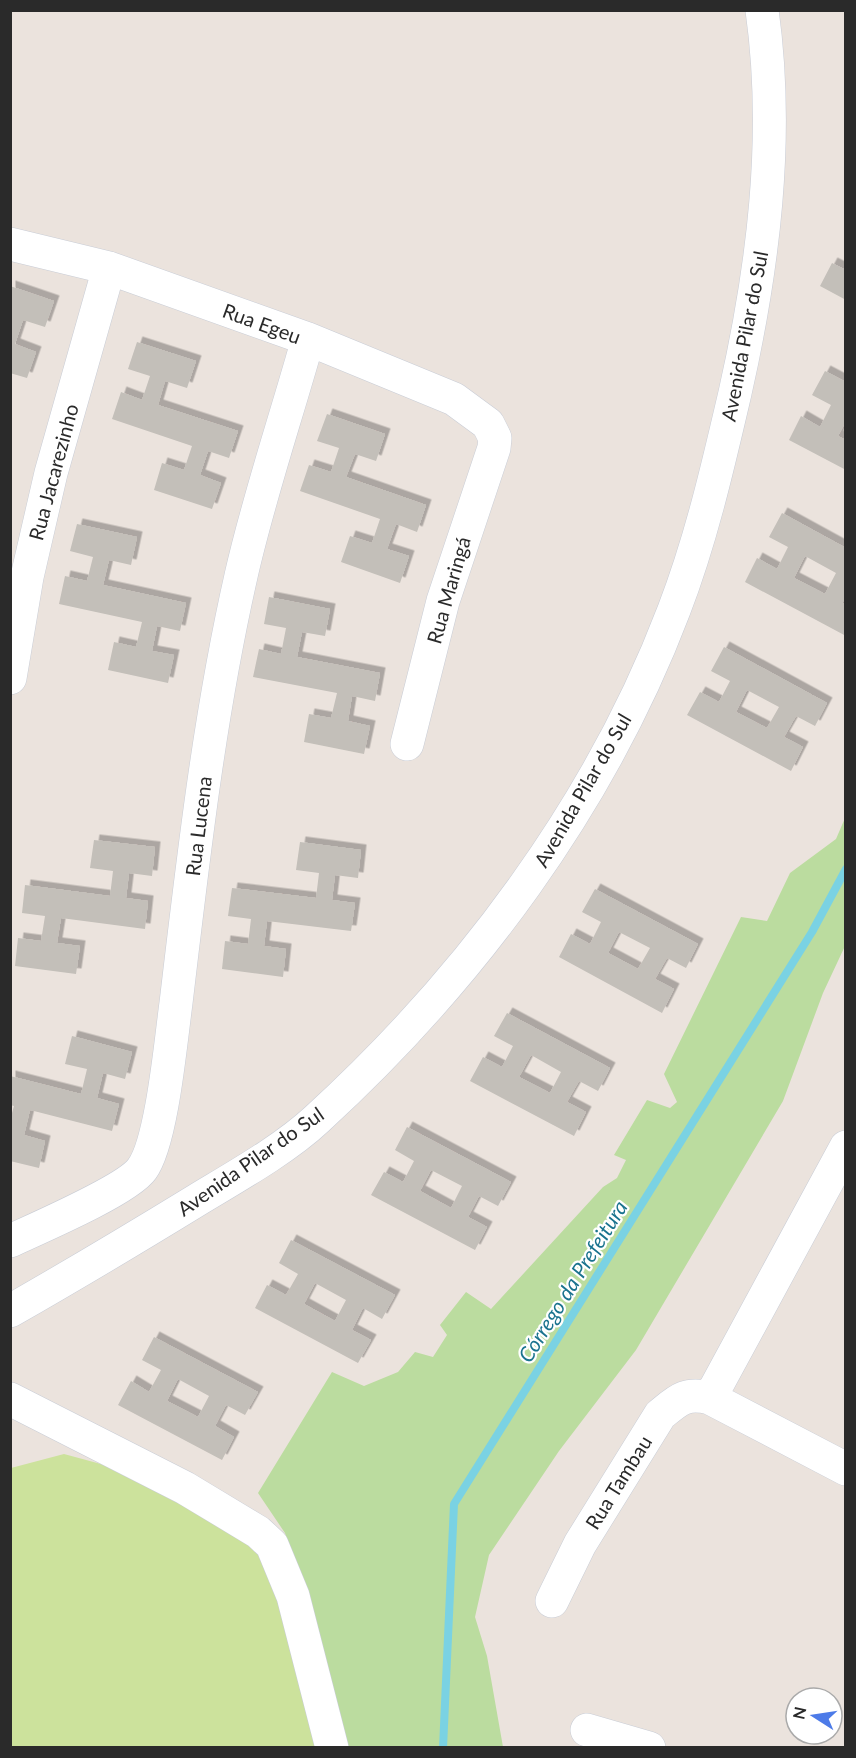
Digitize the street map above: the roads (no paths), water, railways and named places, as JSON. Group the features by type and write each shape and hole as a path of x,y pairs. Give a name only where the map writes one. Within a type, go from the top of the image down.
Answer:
{"street":[{"name":"Avenida Pilar do Sul","path":"10,1311 107,1256 235,1177 314,1122 480,949 533,873 589,785 641,688 674,610 700,534 750,328 765,226 768,119 767,19"},
{"name":"Rua Egeu","path":"10,244 109,268 308,339 454,399 488,424 495,438"},
{"name":"Rua Jacarezinho","path":"10,678 27,577 51,473 109,268"},
{"name":"Rua Lucena","path":"10,1241 125,1183 142,1169 150,1151 166,1079 206,762 221,670 241,573 308,339"},
{"name":"Rua Maringá","path":"407,744 443,601 495,438"},
{"path":"846,1147 710,1398 846,1469"},
{"name":"Rua Tambau","path":"552,1601 580,1544 660,1415 678,1400 693,1394 710,1398"},
{"path":"10,1400 185,1488 258,1532 272,1545 293,1596 332,1748"},
{"path":"587,1730 649,1748"}],"waterway":[{"name":"Córrego da Prefeitura","path":"443,1748 454,1504 812,932 846,869"}]}
